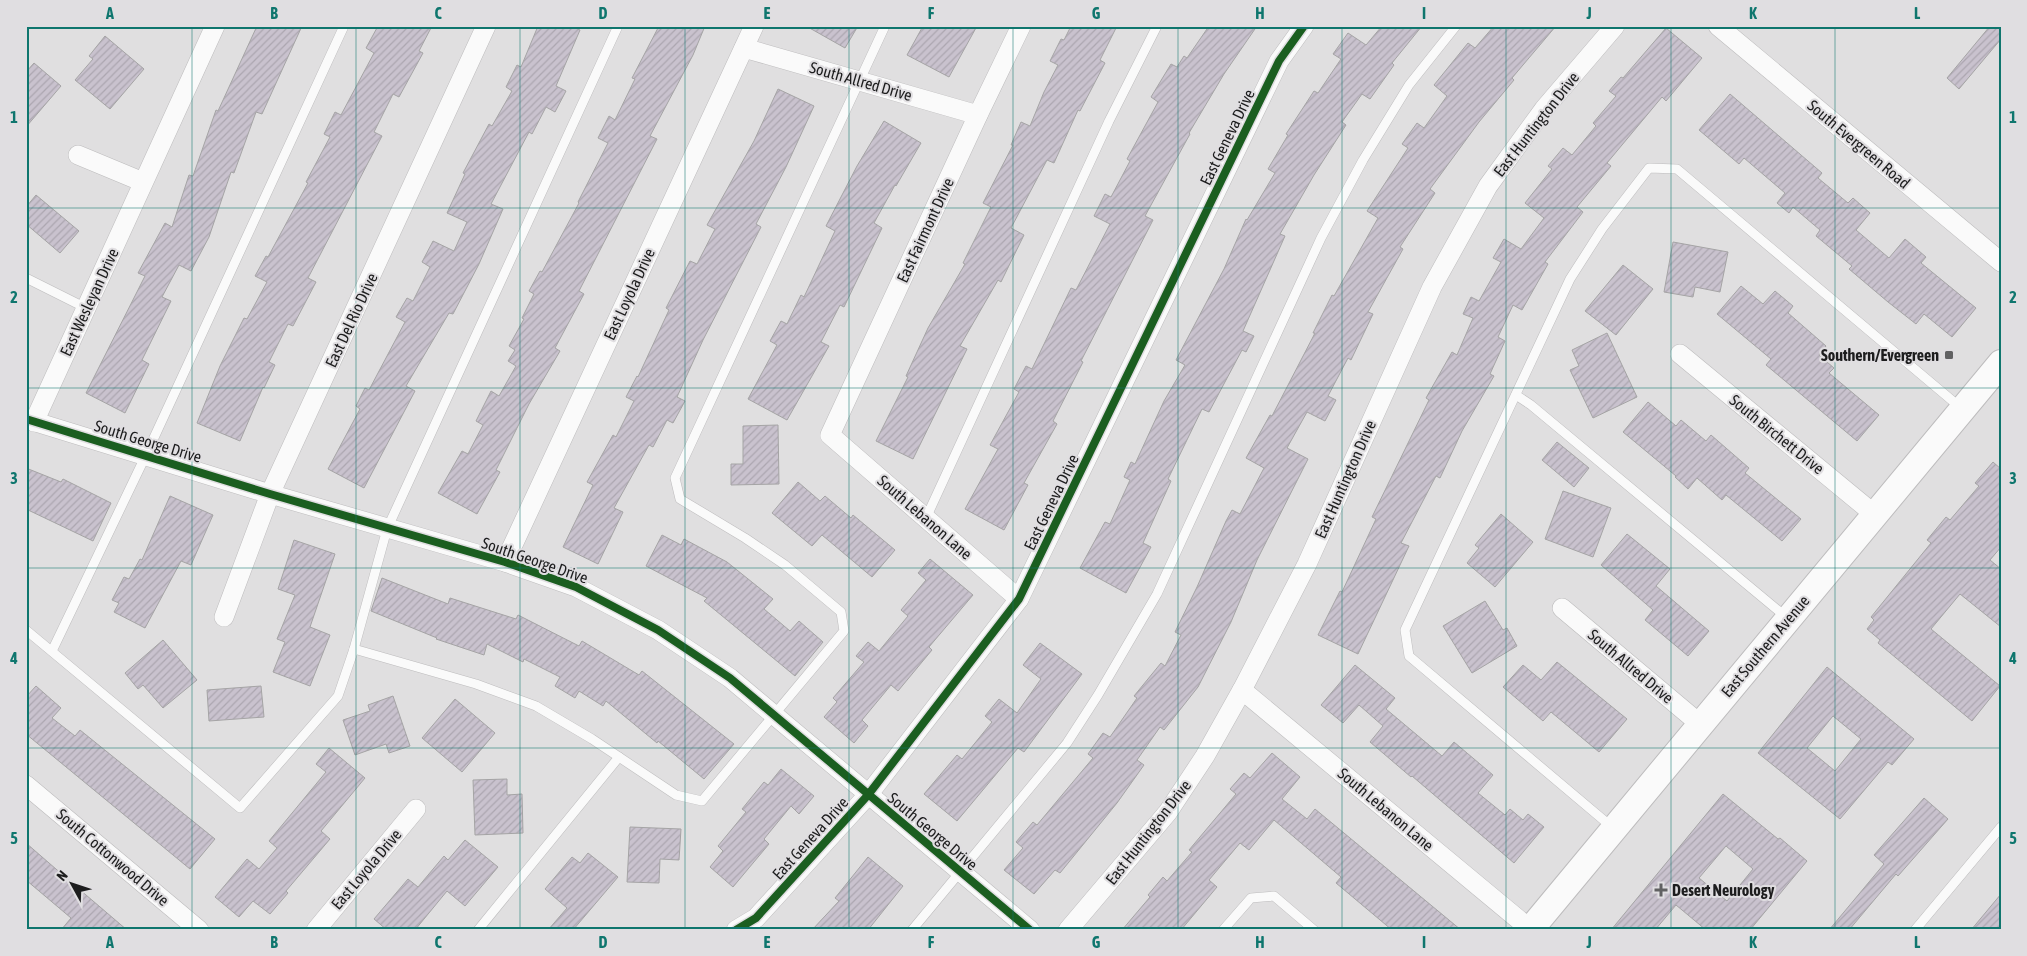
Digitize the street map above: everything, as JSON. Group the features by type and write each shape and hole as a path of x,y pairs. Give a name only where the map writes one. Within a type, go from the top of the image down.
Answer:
{"main road":[{"name":"East Southern Avenue","path":"1530,929 2001,363"}],"street":[{"name":"East Wesleyan Drive","path":"30,421 86,308 215,26"},
{"name":"East Del Rio Drive","path":"224,617 270,494 486,26"},
{"name":"East Loyola Drive","path":"505,562 754,26"},
{"name":"East Fairmont Drive","path":"830,436 978,114 1021,26"},
{"name":"East Geneva Drive","path":"736,930 756,918 868,794 1019,599 1279,61 1304,26"},
{"name":"East Huntington Drive","path":"1068,930 1168,812 1205,756 1242,690 1306,564 1432,287 1488,186 1544,109 1615,26"},
{"name":"South Evergreen Road","path":"1718,26 2001,262"},
{"name":"South Allred Drive","path":"744,48 978,114"},
{"path":"78,154 143,182"},
{"name":"South Birchett Drive","path":"1680,354 1874,514"},
{"name":"South George Drive","path":"30,421 146,454 270,494 505,562 576,587 658,630 730,678 1030,930"},
{"name":"South Lebanon Lane","path":"830,436 1019,599"},
{"name":"South Allred Drive","path":"1562,608 1700,724"},
{"name":"South Lebanon Lane","path":"1242,690 1530,929"},
{"name":"South Cottonwood Drive","path":"26,785 199,930"},
{"name":"East Loyola Drive","path":"316,930 416,808"}],"lane":[{"path":"52,651 146,454 344,26"},
{"path":"26,630 240,808 338,696 354,649 387,528 618,26"},
{"path":"354,649 476,684 536,706 676,795 702,801 844,631 841,612 785,565 745,538 680,499 675,478 885,26"},
{"path":"926,518 1109,121 1158,26"},
{"path":"912,930 1067,743 1118,662 1157,594 1321,238 1363,160 1409,85 1456,26"},
{"path":"1614,828 1409,656 1405,630 1570,279 1602,228 1649,168 1676,169 1962,409"},
{"path":"26,278 86,308"},
{"path":"1516,395 1531,404 1787,618"},
{"path":"478,930 619,757"},
{"path":"1915,930 2001,827"},
{"path":"1223,930 1251,898 1274,896 1314,930"}],"building":[{"path":"257,26 302,26 262,114 256,112 234,173 231,172 209,237 191,271 179,265 162,297 171,301 142,360 149,364 125,413 86,393 145,276 138,273 165,223 172,227 189,175 193,176 216,110 218,111"},
{"path":"378,26 432,26 419,51 423,53 399,97 393,94 374,132 382,136 308,278 316,282 293,326 288,324 269,362 275,365 263,387 240,441 197,423 220,366 244,318 247,319 267,282 255,276 266,256 268,257 308,183 306,182 330,137 324,134 335,112 341,115 374,53 366,48"},
{"path":"538,26 571,26 580,30 556,86 566,91 555,112 546,107 532,134 529,132 491,204 503,209 479,264 453,314 449,313 406,386 415,391 364,488 328,469 360,409 356,406 365,388 369,390 405,322 396,317 407,298 413,301 430,267 422,262 433,241 454,251 467,222 447,213 465,174 463,173 489,124 492,126 512,91 506,87 517,65 521,67"},
{"path":"659,26 705,26 693,55 650,136 657,139 579,291 584,294 555,348 560,351 529,404 496,470 500,472 477,514 438,493 462,451 468,454 483,425 476,421 491,391 499,396 516,366 508,361 515,350 509,346 524,319 522,318 534,294 529,291 540,271 542,272 579,203 608,143 598,138 609,116 615,120 635,79 632,78"},
{"path":"806,26 858,26 845,48"},
{"path":"923,26 977,26 949,77 907,55"},
{"path":"1071,26 1117,26 1100,60 1105,63 1080,111 1078,110 1054,163 1047,160 1011,228 1024,235 1001,282 998,280 960,346 967,349 913,459 876,441 908,377 906,376 928,328 965,264 963,263 991,207 983,203 1013,145 1011,145 1021,122 1030,126 1058,65 1050,61 1061,39 1064,40"},
{"path":"1209,26 1257,26 1224,74 1189,133 1145,216 1153,220 1081,361 1083,362 1053,421 1057,424 1024,483 1028,485 1004,530 965,509 998,449 990,445 1019,392 1014,389 1026,366 1032,369 1071,288 1076,290 1110,224 1094,216 1105,194 1111,197 1130,161 1127,159 1158,102 1151,97 1171,64 1177,67 1184,56 1187,58"},
{"path":"1382,26 1422,26 1392,63 1394,65 1370,99 1362,94 1342,122 1346,125 1280,234 1285,236 1243,331 1254,336 1246,352 1242,350 1209,412 1202,409 1168,479 1171,481 1143,543 1151,547 1126,593 1080,568 1105,522 1110,524 1130,480 1124,477 1131,462 1135,464 1164,401 1185,365 1176,360 1224,269 1246,219 1275,173 1268,169 1288,135 1286,134 1314,91 1318,93 1341,59 1333,54 1348,33 1366,45"},
{"path":"1494,26 1556,26 1512,78 1514,80 1479,122 1430,189 1435,193 1400,247 1403,249 1368,312 1373,314 1351,360 1348,358 1328,396 1336,400 1325,421 1307,412 1287,448 1308,459 1257,560 1231,622 1198,687 1164,730 1160,727 1137,760 1144,765 1117,803 1060,873 1055,870 1034,894 1004,870 1023,848 1016,842 1033,822 1037,825 1093,758 1088,754 1103,733 1110,737 1137,698 1134,696 1161,663 1165,666 1181,635 1175,632 1226,521 1232,510 1240,514 1264,468 1246,458 1270,415 1272,416 1315,333 1313,333 1332,295 1334,296 1378,218 1367,211 1408,148 1402,144 1417,123 1424,128 1447,96 1434,85 1468,43 1475,48"},
{"path":"1990,26 2001,26 2001,39 1959,89 1947,78"},
{"path":"1666,28 1702,58 1666,101 1662,97 1607,163 1611,166 1577,207 1583,212 1545,262 1548,264 1522,310 1513,305 1498,337 1505,341 1490,374 1494,376 1462,431 1440,478 1436,476 1401,543 1409,546 1358,654 1318,635 1340,591 1342,592 1376,519 1372,517 1429,400 1426,398 1452,352 1457,355 1473,318 1463,314 1471,297 1479,301 1501,262 1493,258 1504,239 1521,249 1544,218 1525,203 1552,169 1548,166 1563,148 1572,155 1596,126 1593,123 1616,96 1609,91 1621,77 1623,78"},
{"path":"105,36 144,69 110,109 75,80 93,59 89,56"},
{"path":"34,63 61,86 26,127 26,72"},
{"path":"778,89 814,106 786,167 756,224 761,227 703,340 677,397 685,401 673,423 667,420 653,447 649,445 614,508 623,512 598,564 563,547 593,485 587,482 613,435 616,437 634,401 626,397 638,377 669,310 666,308 690,261 697,264 715,229 707,225 754,141"},
{"path":"1730,94 1822,173 1818,178 1848,203 1853,198 1870,213 1856,230 1889,258 1905,239 1926,257 1921,263 1976,308 1952,337 1924,314 1916,324 1888,302 1849,269 1852,266 1816,236 1820,230 1793,207 1789,213 1777,203 1785,193 1744,158 1739,164 1699,130"},
{"path":"884,121 921,143 874,223 882,228 844,307 840,305 821,342 829,346 787,420 748,399 777,345 770,341 781,321 787,324 801,295 804,297 835,231 826,226 857,166"},
{"path":"36,195 79,231 60,253 26,224 26,207"},
{"path":"1673,242 1728,252 1720,292 1695,287 1693,297 1664,292"},
{"path":"1623,265 1653,289 1616,335 1585,311"},
{"path":"1741,286 1763,304 1775,291 1793,306 1788,313 1826,346 1819,355 1834,368 1829,373 1879,415 1857,441 1766,365 1771,359 1717,314"},
{"path":"1607,333 1637,397 1593,418 1570,370 1579,366 1572,350"},
{"path":"1648,402 1676,426 1681,420 1706,441 1711,435 1749,468 1745,473 1801,519 1782,541 1726,495 1722,500 1697,478 1688,489 1676,476 1623,432"},
{"path":"778,425 779,484 731,485 731,464 743,464 743,426"},
{"path":"1557,442 1589,468 1574,487 1542,460"},
{"path":"1993,462 2001,469 2001,547 1990,560 2001,569 2001,627 1960,594 1931,629 2000,686 1972,721 1878,643 1880,640 1867,629 1874,620 1871,617 1931,543 1927,540 1946,517 1950,520 1979,486 1975,483"},
{"path":"26,468 61,482 63,479 111,503 93,541 26,509"},
{"path":"798,482 820,501 825,496 851,518 853,515 895,550 872,577 822,535 812,546 772,513"},
{"path":"1563,491 1611,508 1593,557 1545,539"},
{"path":"170,496 213,515 191,565 181,561 145,628 114,612 119,603 112,600 124,577 129,579 140,559 142,560"},
{"path":"1501,514 1533,542 1495,587 1467,563 1479,548 1475,545"},
{"path":"1627,534 1670,569 1656,586 1709,631 1688,656 1645,620 1653,610 1601,565"},
{"path":"662,535 681,545 684,539 727,562 773,599 764,609 790,631 799,621 823,642 795,676 704,601 707,598 646,566"},
{"path":"294,540 335,554 310,627 330,635 310,686 273,672 285,642 277,639 295,595 278,589"},
{"path":"930,559 973,595 929,647 932,650 898,691 891,685 862,720 868,726 854,743 824,717 837,702 833,698 864,662 856,656 868,642 879,651 908,616 901,610 926,580 918,573"},
{"path":"382,578 448,604 450,598 516,619 518,615 579,646 582,641 639,675 642,671 734,744 704,779 606,701 603,706 579,691 575,698 555,686 560,677 524,659 523,662 487,644 484,655 436,639 371,611"},
{"path":"1485,601 1503,630 1507,628 1517,646 1472,673 1443,626"},
{"path":"163,640 197,680 163,708 143,685 138,689 125,673"},
{"path":"1040,643 1082,674 1024,752 1018,748 957,821 924,794 957,755 962,759 992,722 985,716 999,699 1017,713 1041,679 1023,665"},
{"path":"1557,662 1627,719 1599,752 1551,712 1543,721 1503,687 1523,665 1541,680"},
{"path":"1355,665 1395,698 1386,709 1442,756 1454,742 1493,775 1478,793 1505,815 1510,809 1523,820 1528,814 1544,827 1514,863 1370,742 1383,726 1359,705 1343,723 1321,705"},
{"path":"1827,667 1914,739 1892,765 1888,762 1840,819 1758,753","holes":["1833,716 1861,739 1835,771 1807,748"]},
{"path":"36,686 61,708 52,718 75,736 80,730 215,839 190,869 26,734 26,697"},
{"path":"261,686 264,717 209,721 207,690"},
{"path":"393,696 410,746 389,753 386,744 355,755 343,720 370,711 368,705"},
{"path":"455,699 495,733 462,772 422,738"},
{"path":"329,748 365,778 321,831 330,839 286,891 288,893 270,914 253,901 239,917 215,897 247,859 259,869 277,848 269,841 326,772 316,764"},
{"path":"1272,753 1300,777 1282,799 1307,819 1315,809 1461,930 1392,930 1336,883 1341,877 1274,820 1249,850 1240,843 1209,880 1217,887 1181,930 1122,930 1150,897 1148,895 1163,877 1167,881 1192,852 1189,850 1236,794 1230,789 1244,773 1250,778"},
{"path":"781,769 814,796 799,814 791,806 764,839 769,844 733,887 710,867 723,851 718,846 746,812 742,809 764,782 768,785"},
{"path":"507,779 507,795 522,794 523,833 475,835 473,780"},
{"path":"1723,794 1807,861 1750,930 1706,930 1676,905 1655,930 1611,930","holes":["1726,846 1753,869 1727,901 1699,878"]},
{"path":"1924,798 1948,819 1898,876 1896,874 1849,930 1829,930 1884,864 1874,855"},
{"path":"630,827 681,829 679,860 660,859 659,883 627,882"},
{"path":"465,840 498,867 465,906 447,891 415,930 387,930 374,919 408,879 418,887 444,856 448,860"},
{"path":"26,843 127,930 61,930 71,918 26,880"},
{"path":"588,853 618,877 573,930 548,930 567,908 545,889 572,857 580,863"},
{"path":"868,857 903,886 868,930 812,930 839,901 835,898"},
{"path":"2001,894 2001,930 1971,930"}],"cycle path":[{"path":"736,930 756,918 868,795 1019,599 1279,61 1304,26"},
{"path":"26,419 270,494 505,562 576,587 658,630 730,678 1030,930"}],"place":[{"name":"Southern/Evergreen","path":"1949,355"},
{"name":"Desert Neurology","path":"1661,890"}]}
